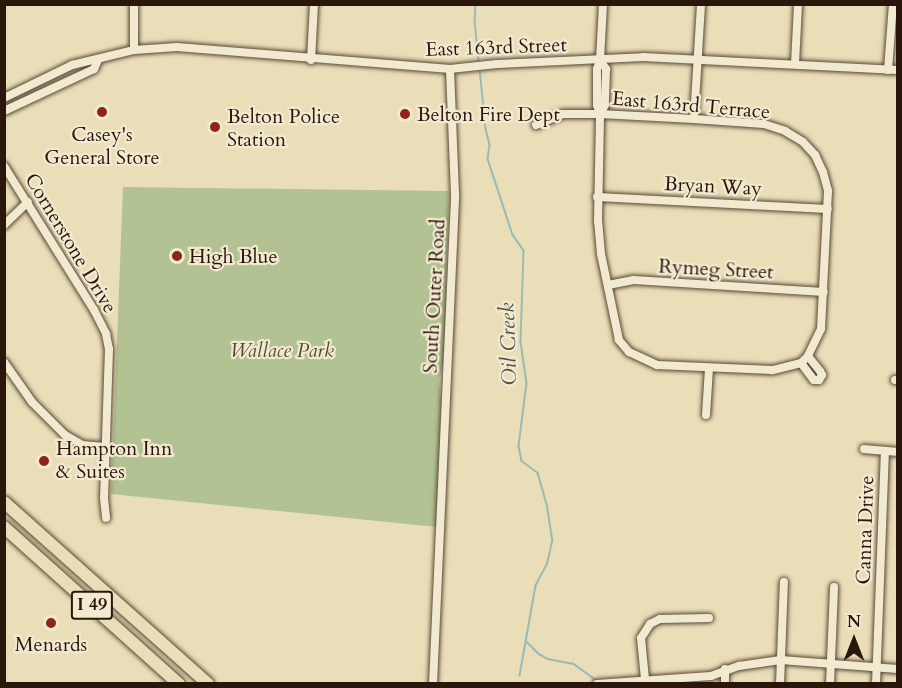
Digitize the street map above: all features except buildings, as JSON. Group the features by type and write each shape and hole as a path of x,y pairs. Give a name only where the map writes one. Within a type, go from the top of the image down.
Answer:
{"highway":[{"name":"I 49","path":"4,502 208,684"},
{"name":"I 49","path":"4,527 179,684"}],"street":[{"path":"134,4 134,50"},
{"path":"311,60 314,4"},
{"path":"603,4 600,60 606,69 605,105 600,114 597,197 601,254 619,340 629,352 657,365 772,370 801,363 808,356 822,375 819,380 814,380 801,363"},
{"path":"694,119 701,4"},
{"path":"795,64 798,4"},
{"path":"893,4 893,70"},
{"name":"East 163rd Street","path":"4,98 72,65 134,50 177,48 450,69 497,64 698,58 893,70"},
{"name":"East 163rd Street","path":"4,111 94,69 98,60"},
{"name":"South Outer Road","path":"433,684 455,194 450,69"},
{"name":"East 163rd Terrace","path":"536,125 563,114 694,119 764,124 785,131 802,142 815,156 823,172 828,191 821,328 808,356"},
{"name":"Cornerstone Drive","path":"4,166 94,310 105,334 109,349 104,498 106,518"},
{"name":"Bryan Way","path":"597,197 828,209"},
{"path":"4,225 28,202"},
{"name":"Rymeg Street","path":"608,285 634,280 824,292"},
{"path":"4,362 32,402 65,435 82,445 105,447"},
{"path":"706,415 709,368"},
{"path":"864,449 897,452"},
{"name":"Canna Drive","path":"876,684 885,451"},
{"path":"780,684 784,582"},
{"path":"830,684 834,587"},
{"path":"645,679 641,638 650,624 660,619 710,618"},
{"path":"597,684 711,676 726,669 781,660 897,669"},
{"path":"725,684 726,669"}],"green space":[{"name":"Wallace Park","path":"123,187 449,191 444,361 439,380 441,405 437,527 111,494"}],"waterway":[{"name":"Oil Creek","path":"476,4 475,21 479,61"},
{"name":"Oil Creek","path":"480,69 486,129 490,145 488,159 513,235 524,251 521,342 527,383 519,446 522,461 538,473 547,504 553,540 547,565 536,586 520,676"},
{"path":"526,641 539,654 548,659 574,664 596,680"}],"place":[{"name":"Casey's General Store","path":"102,112"},
{"name":"Belton Fire Dept","path":"405,114"},
{"name":"Belton Police Station","path":"215,127"},
{"name":"High Blue","path":"177,256"},
{"name":"Hampton Inn & Suites","path":"44,461"},
{"name":"Menards","path":"51,623"}]}
